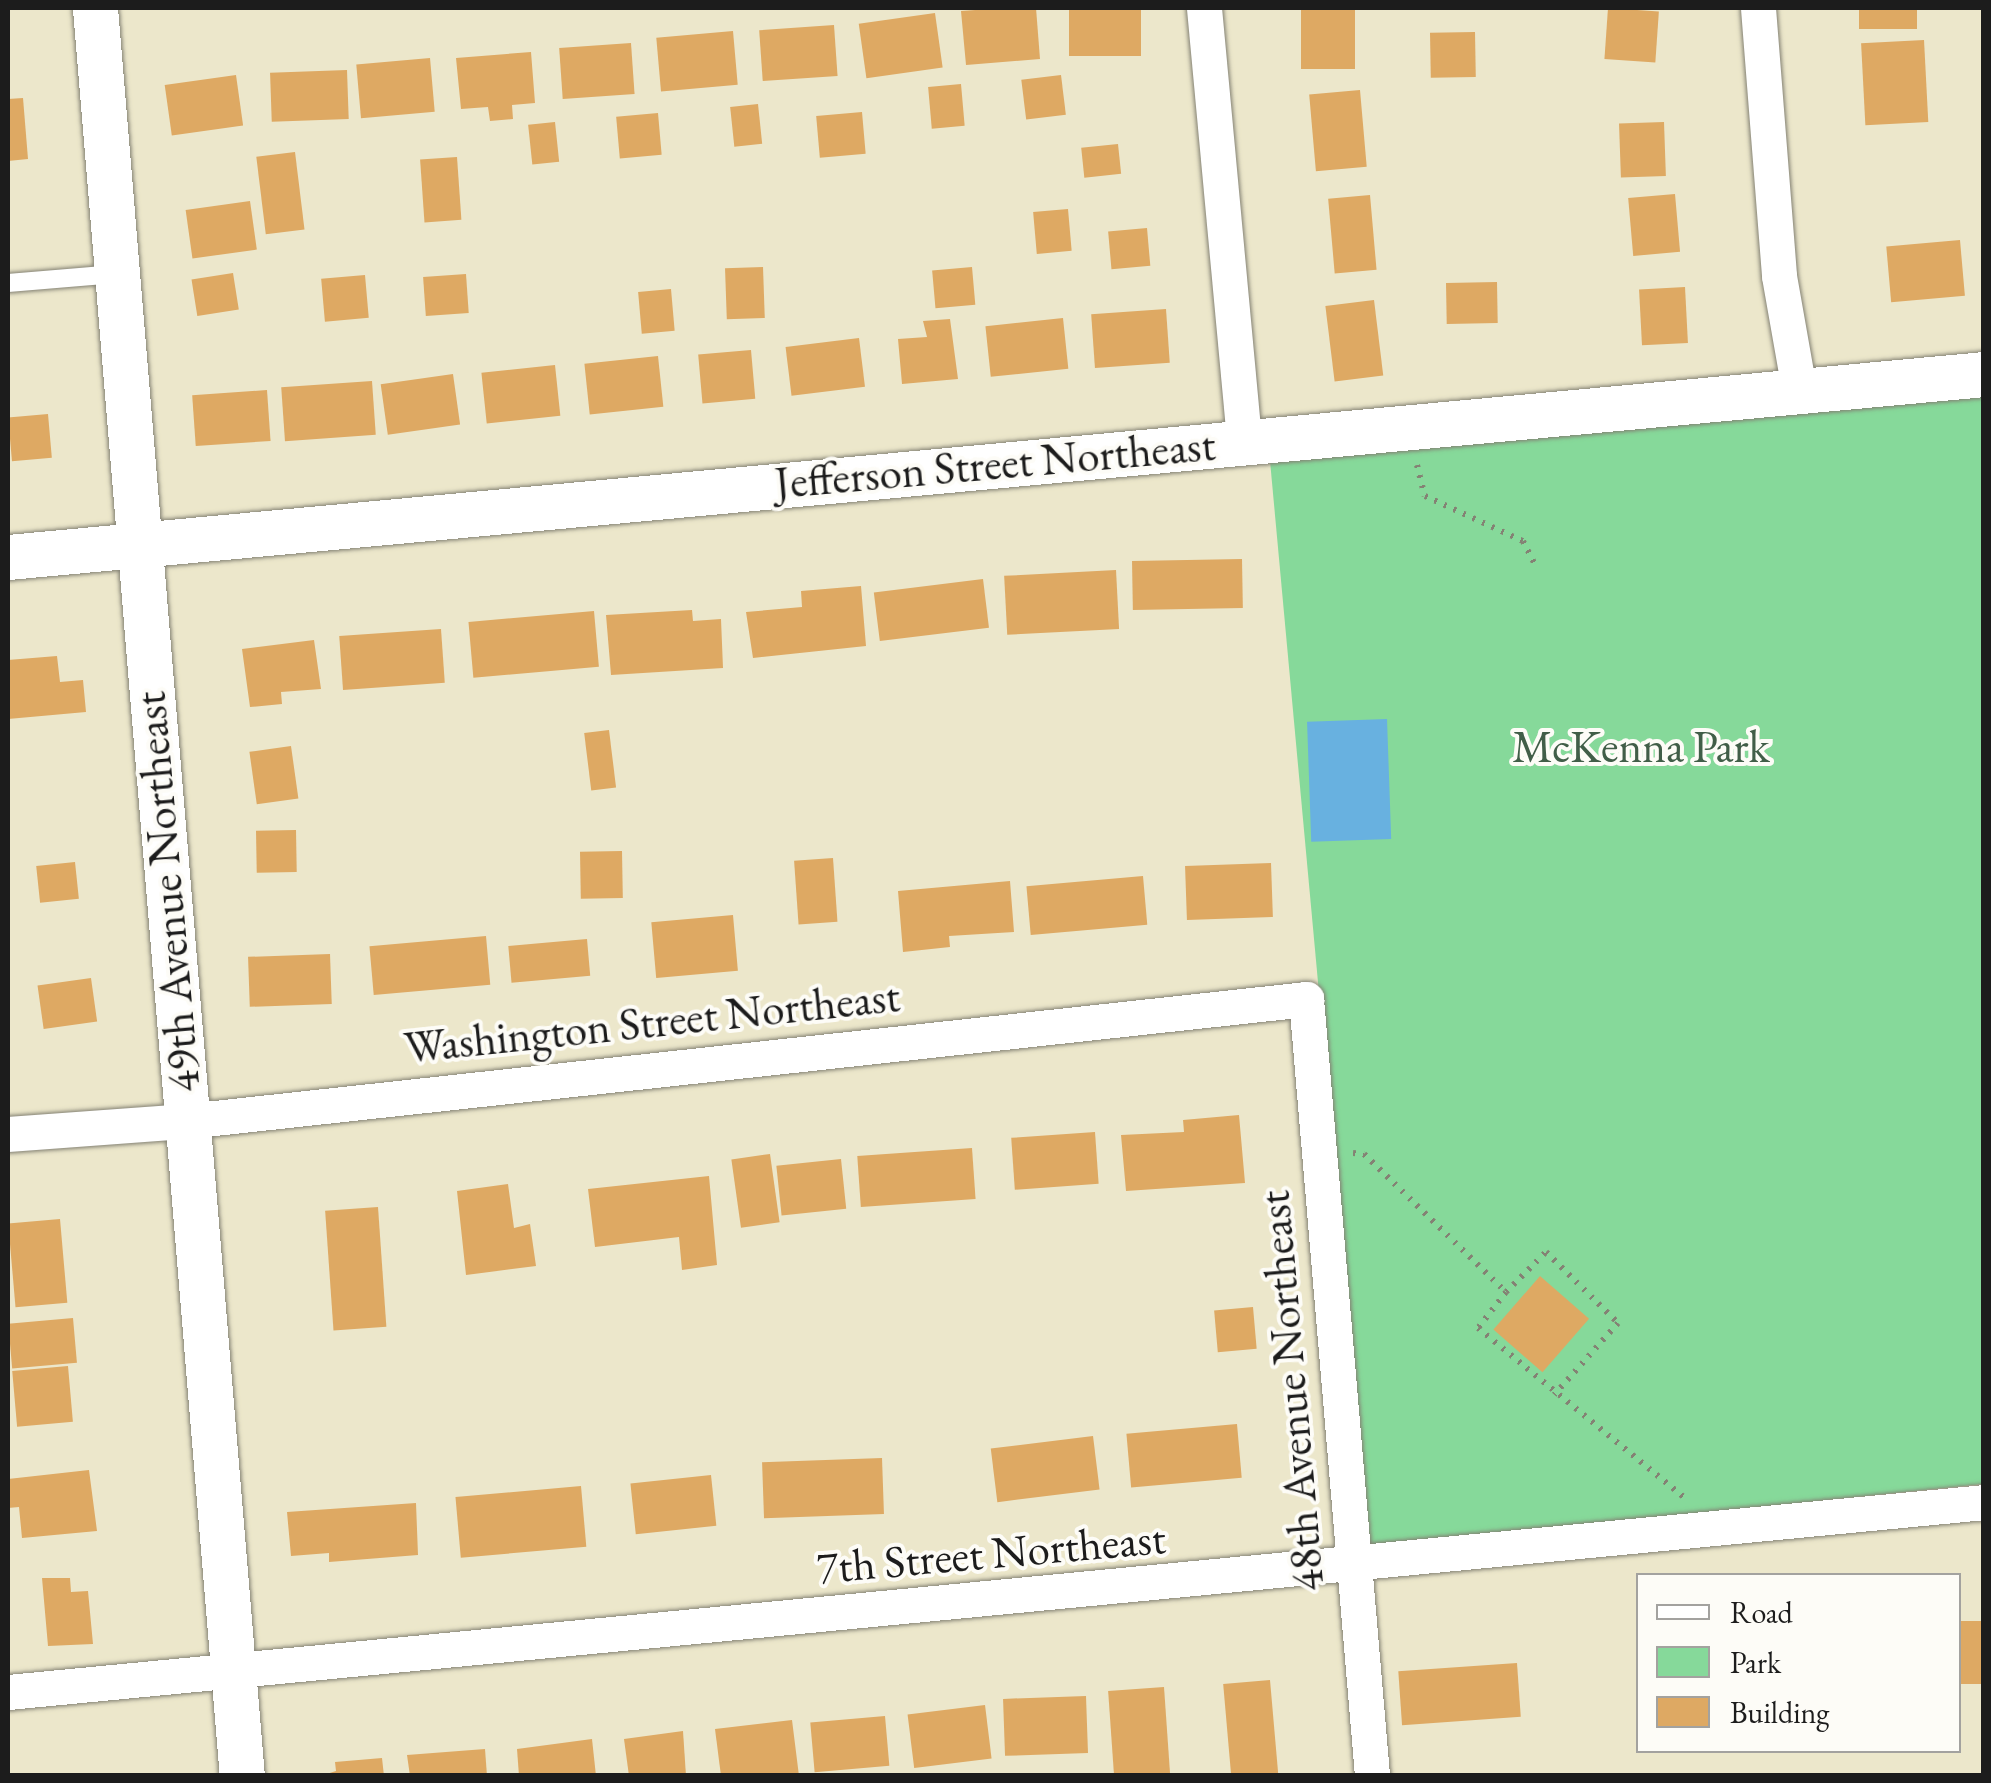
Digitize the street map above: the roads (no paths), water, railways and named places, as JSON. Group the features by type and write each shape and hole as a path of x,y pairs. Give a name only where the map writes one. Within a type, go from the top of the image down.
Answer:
{"street":[{"name":"49th Avenue Northeast","path":"95,8 242,1776"},
{"path":"1204,8 1244,440"},
{"path":"1758,8 1779,276 1799,389"},
{"name":"Jefferson Street Northeast","path":"8,556 1984,374"},
{"name":"Washington Street Northeast","path":"8,1134 187,1120 1306,999"},
{"name":"48th Avenue Northeast","path":"1306,999 1372,1776"},
{"name":"7th Street Northeast","path":"8,1692 1354,1567 1984,1502"}],"lane":[{"path":"8,283 116,274"}],"water":[{"path":"1387,719 1391,839 1311,842 1307,722"}],"park label":[{"name":"McKenna Park","path":"1641,747"}]}
